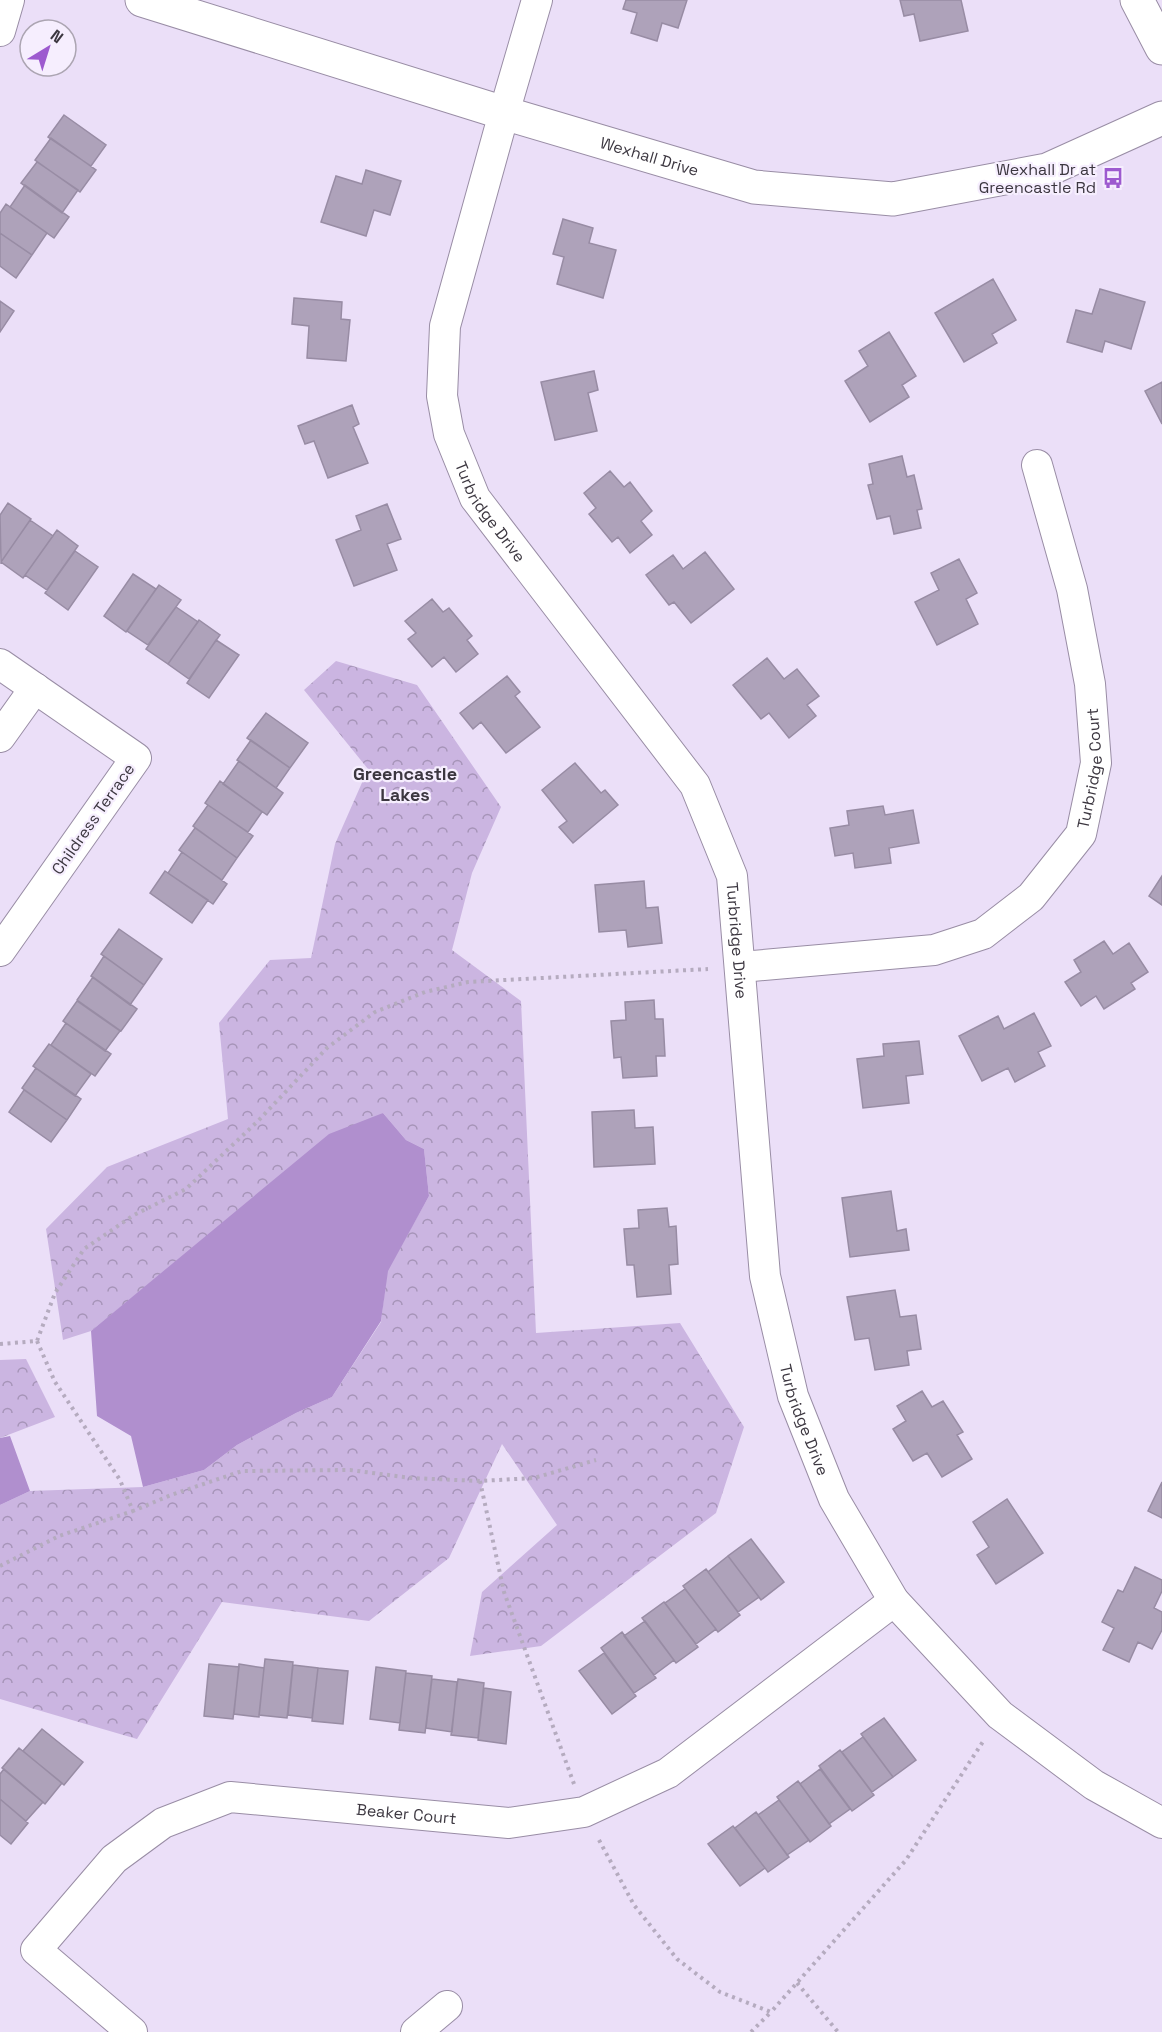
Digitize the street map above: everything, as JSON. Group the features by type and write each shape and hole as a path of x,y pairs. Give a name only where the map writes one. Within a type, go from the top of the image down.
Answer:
{"street":[{"path":"0,32 9,0"},
{"name":"Wexhall Drive","path":"142,0 754,188 893,199 1047,170 1162,118"},
{"name":"Turbridge Drive","path":"537,0 445,326 442,396 448,434 475,498 694,785 732,876 765,1276 793,1396 834,1499 894,1600 1000,1715 1094,1785 1162,1822"},
{"path":"1137,0 1162,48"},
{"name":"Turbridge Court","path":"741,967 934,950 983,934 1031,897 1081,834 1096,763 1090,684 1072,589 1037,465"},
{"name":"Childress Terrace","path":"0,664 136,758 0,951"},
{"path":"0,737 35,688"},
{"name":"Beaker Court","path":"132,2032 36,1950 114,1860 162,1823 230,1797 509,1822 584,1812 668,1773 894,1600"},
{"path":"416,2032 447,2006"}],"path":[{"path":"133,1511 120,1480 56,1382 37,1341 55,1293 84,1249 134,1215 186,1189 258,1121 327,1048 375,1012 425,992 468,982 741,967"},
{"path":"0,1344 37,1341"},
{"path":"0,1566 59,1536 242,1471 350,1470 411,1478 480,1481 534,1478 596,1461"},
{"path":"480,1481 504,1592 584,1812 634,1905 677,1959 720,1992 771,2012"},
{"path":"751,2032 906,1860 1000,1715"},
{"path":"797,1983 838,2032"}],"green space":[{"path":"336,661 417,685 501,807 472,873 452,950 521,1001 536,1333 680,1323 744,1427 716,1513 541,1646 470,1656 482,1592 557,1525 502,1444 449,1558 369,1621 222,1602 137,1739 0,1699 0,1505 30,1491 143,1487 204,1470 237,1445 296,1413 332,1397 381,1322 387,1271 429,1196 424,1149 406,1140 383,1113 171,1266 91,1331 63,1340 46,1229 107,1167 228,1119 219,1023 270,960 311,958 335,844 368,769 304,690"},
{"path":"26,1359 55,1417 0,1438 0,1360"}],"shaded area":[{"path":"383,1113 406,1140 424,1149 429,1196 388,1271 381,1321 332,1397 296,1413 237,1445 204,1470 143,1487 131,1436 97,1416 91,1331 329,1134"},
{"path":"10,1436 30,1491 0,1505 0,1438"}],"building":[{"path":"626,0 687,0 678,28 662,23 657,41 631,33 637,13 623,9"},
{"path":"900,0 961,0 968,31 920,41 914,14 904,16"},
{"path":"64,115 106,145 91,166 48,137"},
{"path":"51,138 96,170 80,192 35,160"},
{"path":"37,162 78,190 62,213 21,183"},
{"path":"366,170 401,181 390,215 374,210 366,236 321,222 336,176 362,184"},
{"path":"25,185 69,217 54,238 10,207"},
{"path":"6,204 47,233 32,255 0,233 0,213"},
{"path":"563,219 593,228 589,243 616,250 603,298 557,284 564,257 553,254"},
{"path":"0,233 32,255 16,278 0,266"},
{"path":"993,279 1016,320 992,334 997,343 964,362 935,313"},
{"path":"1100,289 1145,302 1131,349 1105,341 1102,352 1067,342 1076,310 1092,314"},
{"path":"294,298 342,302 341,319 350,320 346,361 307,358 309,326 292,324"},
{"path":"0,301 14,311 0,332"},
{"path":"889,332 916,376 902,385 909,397 870,422 845,381 868,366 859,351"},
{"path":"594,371 598,390 588,393 597,431 555,440 541,382"},
{"path":"1162,382 1162,424 1145,391"},
{"path":"352,405 359,424 353,427 368,463 328,478 314,441 305,444 298,426"},
{"path":"902,456 907,477 914,475 922,509 917,510 921,528 894,534 890,516 877,519 868,485 873,484 869,464"},
{"path":"610,471 624,487 630,482 652,511 641,521 652,535 630,553 618,537 612,542 589,514 596,508 584,493"},
{"path":"8,503 31,519 1,562 0,515"},
{"path":"387,504 401,539 387,544 397,570 354,586 336,540 361,530 356,516"},
{"path":"30,520 53,536 23,578 1,562"},
{"path":"57,530 78,546 47,590 25,575"},
{"path":"75,551 98,567 68,610 45,593"},
{"path":"705,552 734,589 691,623 674,602 669,605 646,575 673,555 683,569"},
{"path":"959,559 977,593 966,599 978,624 937,645 915,602 939,590 931,573"},
{"path":"133,574 156,589 126,632 104,616"},
{"path":"159,585 181,600 148,645 127,631"},
{"path":"432,599 443,612 449,608 472,636 467,640 478,654 456,672 444,657 432,667 408,639 416,633 405,621"},
{"path":"176,607 198,622 168,664 146,649"},
{"path":"199,620 220,635 189,679 168,664"},
{"path":"216,640 239,655 209,698 187,683"},
{"path":"767,658 784,679 797,669 819,696 807,705 816,716 789,738 769,713 761,719 733,685"},
{"path":"507,676 520,692 515,696 540,727 506,753 481,722 473,729 460,713"},
{"path":"266,713 308,743 290,768 247,738"},
{"path":"251,740 290,768 276,788 237,760"},
{"path":"239,761 283,793 267,815 223,784"},
{"path":"575,763 601,793 605,790 618,805 573,843 559,827 567,821 542,790"},
{"path":"220,781 262,812 248,832 205,803"},
{"path":"208,805 253,836 237,858 193,826"},
{"path":"883,806 885,815 913,810 919,843 889,848 891,863 855,868 853,853 835,856 830,828 849,825 847,811"},
{"path":"195,828 237,858 222,880 179,850"},
{"path":"182,852 227,884 213,904 168,873"},
{"path":"165,871 208,900 192,923 150,893"},
{"path":"1162,876 1162,905 1149,896"},
{"path":"644,881 646,908 658,907 662,943 628,947 626,930 599,932 595,885"},
{"path":"119,929 162,959 144,985 101,954"},
{"path":"1104,941 1113,954 1129,943 1148,972 1131,983 1135,989 1104,1009 1096,996 1081,1006 1065,982 1081,972 1074,960"},
{"path":"104,956 144,985 130,1005 91,976"},
{"path":"93,977 137,1009 121,1031 77,1000"},
{"path":"654,1000 655,1019 663,1019 665,1056 656,1056 657,1076 623,1078 621,1057 614,1058 611,1021 626,1020 625,1002"},
{"path":"77,1001 120,1031 105,1051 63,1021"},
{"path":"1034,1013 1051,1046 1038,1052 1045,1066 1015,1082 1008,1068 982,1081 959,1036 998,1016 1004,1029"},
{"path":"66,1023 111,1054 95,1076 51,1045"},
{"path":"919,1041 923,1074 906,1076 909,1103 863,1108 857,1059 884,1056 883,1044"},
{"path":"49,1044 91,1074 75,1096 33,1066"},
{"path":"36,1068 81,1099 67,1120 22,1088"},
{"path":"24,1090 67,1120 51,1142 9,1112"},
{"path":"634,1110 635,1128 653,1127 655,1164 594,1167 592,1112"},
{"path":"891,1191 897,1231 906,1229 909,1250 850,1257 842,1198"},
{"path":"667,1208 669,1227 676,1226 678,1264 669,1265 671,1294 637,1297 634,1265 627,1265 624,1229 639,1228 638,1210"},
{"path":"895,1290 900,1317 916,1315 921,1349 907,1351 909,1365 875,1370 869,1338 855,1340 847,1297"},
{"path":"922,1391 932,1407 943,1401 963,1432 957,1435 972,1459 942,1477 927,1453 913,1461 893,1429 906,1421 897,1406"},
{"path":"1162,1482 1162,1518 1148,1511"},
{"path":"1007,1499 1043,1553 996,1584 977,1555 989,1547 973,1522"},
{"path":"751,1539 784,1582 761,1600 728,1556"},
{"path":"728,1556 759,1597 738,1612 708,1572"},
{"path":"1135,1567 1162,1580 1162,1591 1154,1608 1162,1612 1162,1630 1152,1649 1138,1642 1129,1662 1103,1650 1114,1628 1102,1622 1118,1590 1123,1592"},
{"path":"706,1569 740,1615 718,1632 683,1586"},
{"path":"685,1589 716,1629 696,1644 665,1603"},
{"path":"664,1602 698,1647 676,1663 642,1618"},
{"path":"645,1621 674,1660 654,1675 624,1636"},
{"path":"622,1632 656,1678 634,1693 601,1648"},
{"path":"604,1653 636,1696 612,1714 579,1671"},
{"path":"265,1659 293,1662 287,1718 259,1715"},
{"path":"209,1664 239,1667 233,1719 204,1716"},
{"path":"239,1664 264,1668 259,1717 234,1714"},
{"path":"293,1665 318,1668 312,1718 288,1715"},
{"path":"376,1667 406,1671 400,1723 370,1719"},
{"path":"318,1668 348,1671 343,1724 312,1721"},
{"path":"406,1673 432,1676 425,1733 399,1730"},
{"path":"432,1679 457,1682 452,1732 426,1728"},
{"path":"458,1679 484,1683 478,1738 451,1735"},
{"path":"484,1688 511,1692 506,1744 478,1740"},
{"path":"884,1718 916,1760 893,1777 861,1734"},
{"path":"42,1729 83,1762 64,1785 23,1751"},
{"path":"863,1737 893,1777 872,1792 842,1752"},
{"path":"19,1748 62,1783 45,1804 2,1768"},
{"path":"840,1750 874,1795 852,1811 819,1766"},
{"path":"4,1769 43,1802 26,1821 0,1799 0,1774"},
{"path":"820,1769 850,1809 829,1824 800,1784"},
{"path":"798,1781 831,1826 810,1842 777,1797"},
{"path":"0,1799 28,1823 11,1844 0,1835"},
{"path":"779,1800 809,1840 787,1855 758,1815"},
{"path":"756,1812 789,1857 768,1872 735,1828"},
{"path":"733,1826 765,1868 740,1886 708,1844"}],"place":[{"name":"Wexhall Dr at Greencastle Rd","path":"1113,178"}],"district":[{"name":"Greencastle Lakes","path":"405,783"}]}
